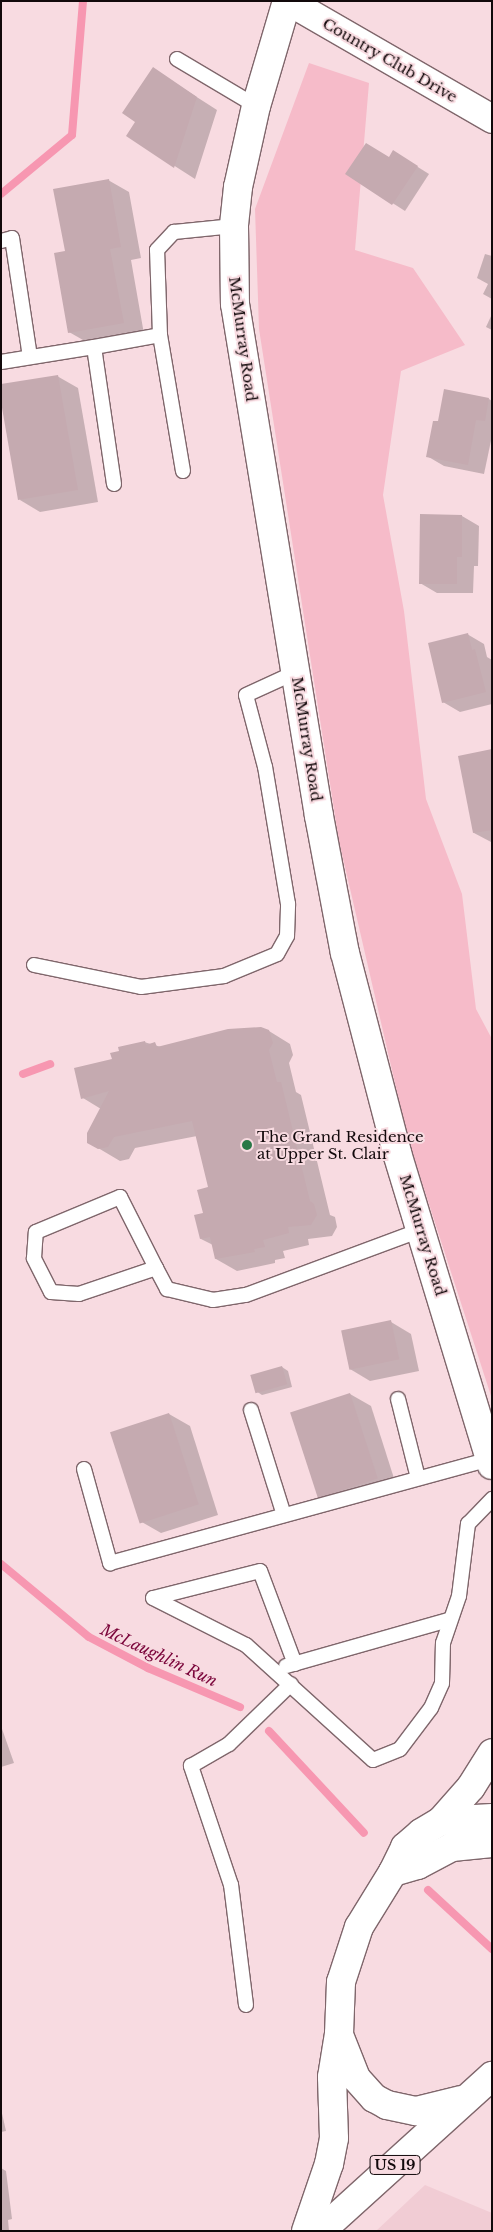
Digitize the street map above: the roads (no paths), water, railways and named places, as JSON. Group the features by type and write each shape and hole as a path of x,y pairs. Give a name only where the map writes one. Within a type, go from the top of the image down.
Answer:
{"main road":[{"name":"McMurray Road","path":"287,1 256,106 240,179 234,226 235,304 318,816 345,953 380,1093 423,1229 491,1462"},
{"name":"Country Club Drive","path":"287,1 492,119"},
{"path":"306,2231 329,2164 334,2138 332,2077 339,2034 341,1982 348,1954 372,1901 393,1872 405,1847 441,1821 470,1787 492,1753"},
{"path":"441,1821 492,1818"},
{"path":"393,1872 418,1865 434,1854 452,1847 492,1843"},
{"path":"339,2034 356,2078 374,2098 387,2105 416,2111 467,2098"},
{"name":"US 19","path":"322,2231 492,2076"}],"lane":[{"path":"177,59 256,106"},
{"path":"183,472 160,335 157,250 174,232 234,226"},
{"path":"1,240 12,238 30,357"},
{"path":"1,362 160,335"},
{"path":"94,347 114,484"},
{"path":"34,965 141,987 224,976 277,954 287,936 288,904 265,767 246,695 296,672"},
{"path":"156,1268 79,1294 50,1292 34,1258 36,1232 120,1197 167,1289 213,1300 246,1295 423,1229"},
{"path":"398,1399 418,1478"},
{"path":"251,1410 284,1515"},
{"path":"84,1469 110,1563 418,1478 491,1462"},
{"path":"294,1664 260,1571 153,1598 246,1645 276,1669 373,1760 400,1749 431,1708 442,1683 443,1643 449,1620 459,1596 468,1524 492,1499"},
{"path":"276,1669 449,1620"},
{"path":"246,2005 231,1885 191,1766 229,1744 291,1684"}],"waterway":[{"name":"McLaughlin Run","path":"1,194 72,135 83,1"},
{"path":"23,1074 50,1064"},
{"name":"McLaughlin Run","path":"1,1564 89,1637 148,1668 240,1707"},
{"name":"McLaughlin Run","path":"269,1731 364,1833"},
{"name":"McLaughlin Run","path":"428,1890 492,1949"}],"place":[{"name":"The Grand Residence at Upper St. Clair","path":"247,1145"}]}
